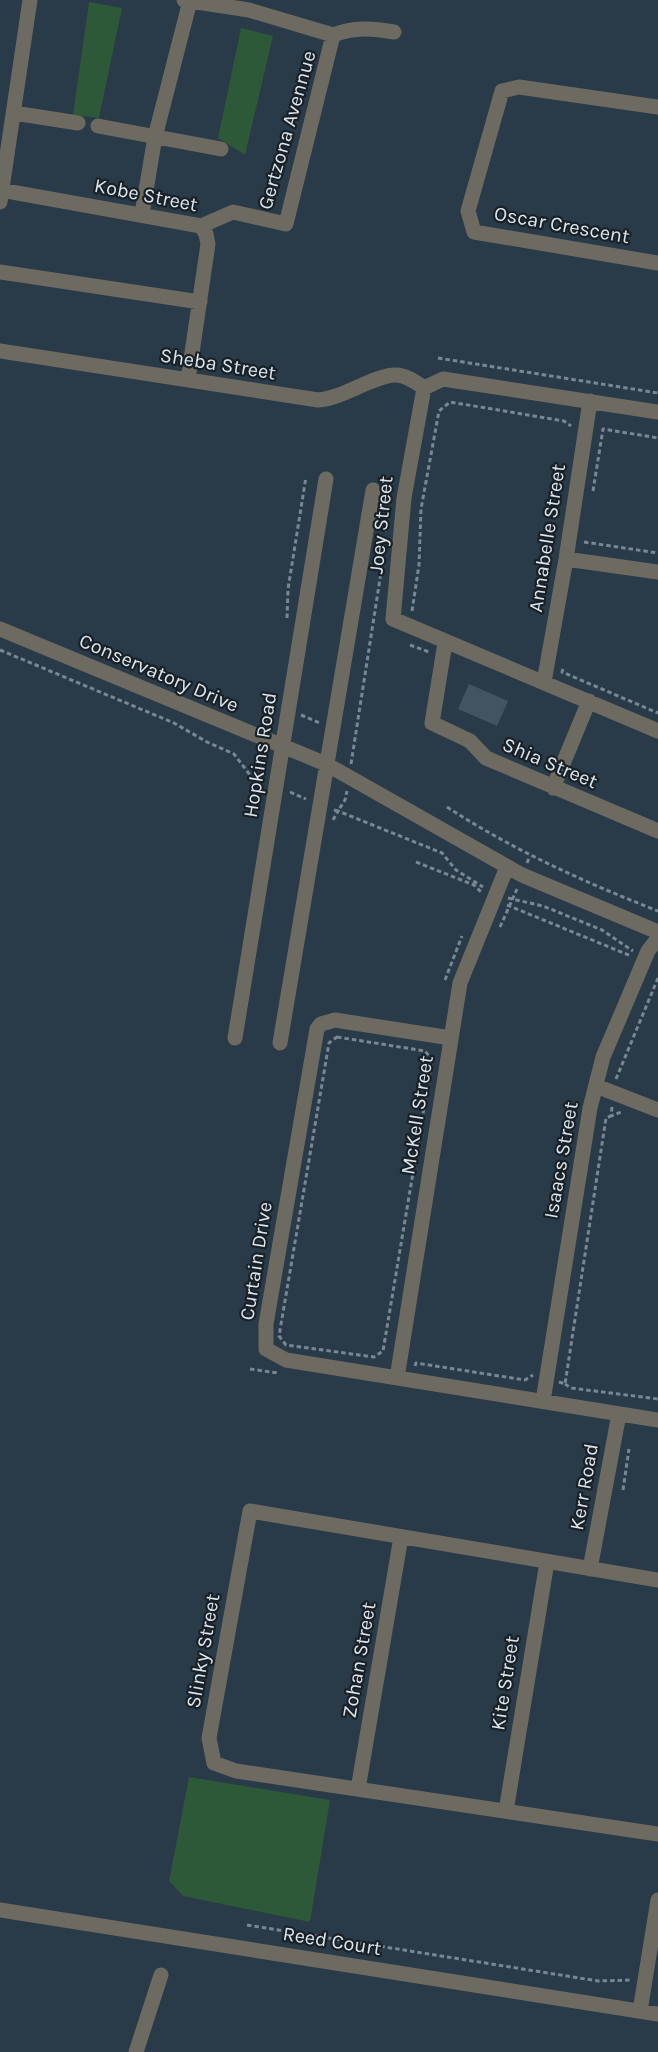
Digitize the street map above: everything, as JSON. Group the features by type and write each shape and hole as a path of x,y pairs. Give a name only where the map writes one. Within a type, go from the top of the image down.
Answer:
{"street":[{"path":"1,194 30,0"},
{"path":"142,214 155,137 187,1"},
{"name":"Gertzona Avennue","path":"187,1 249,10 333,35 350,29 368,28 393,32"},
{"name":"Gertzona Avennue","path":"201,226 233,212 286,224 333,35"},
{"name":"Oscar Crescent","path":"658,107 519,87 502,91 468,211 474,232 658,263"},
{"path":"14,113 78,123"},
{"path":"98,126 221,149"},
{"name":"Kobe Street","path":"1,194 142,214 201,226 208,244 188,380"},
{"path":"0,272 200,302"},
{"name":"Sheba Street","path":"0,351 318,400 331,399 395,374 410,378 424,388"},
{"path":"424,388 443,379 658,412"},
{"name":"Joey Street","path":"424,388 404,498 393,619 445,643 658,731"},
{"name":"Annabelle Street","path":"544,682 566,559 590,401"},
{"name":"Hopkins Road","path":"235,1038 326,479"},
{"path":"279,1043 373,490"},
{"path":"566,559 658,572"},
{"name":"Conservatory Drive","path":"0,629 326,764 430,820 507,867 658,932"},
{"name":"Shia Street","path":"445,643 432,723 470,741 486,758 658,831"},
{"path":"553,788 589,701"},
{"name":"McKell Street","path":"397,1378 438,1073 451,1038 460,983 507,867"},
{"name":"Isaacs Street","path":"543,1401 590,1108 603,1057 648,951 658,938"},
{"path":"335,1020 451,1038"},
{"name":"Curtain Drive","path":"335,1020 321,1024 312,1045 265,1342 271,1353 286,1360 658,1420"},
{"path":"596,1086 658,1110"},
{"name":"Kerr Road","path":"590,1569 619,1414"},
{"name":"Slinky Street","path":"658,1580 250,1512 209,1738 214,1763 236,1771 658,1834"},
{"name":"Zohan Street","path":"358,1790 401,1537"},
{"name":"Kite Street","path":"506,1811 547,1562"},
{"path":"640,2011 658,1900"},
{"name":"Reed Court","path":"0,1910 658,2014"},
{"path":"136,2052 161,1976"}],"path":[{"path":"438,358 658,393"},
{"path":"415,617 412,612 419,565 421,509 439,411 450,402 564,421 571,424 569,436"},
{"path":"287,628 288,590 306,477"},
{"path":"384,538 386,504"},
{"path":"584,542 658,554"},
{"path":"355,738 382,561"},
{"path":"0,650 174,723 234,754 250,775 255,777"},
{"path":"275,705 277,694"},
{"path":"447,807 502,842 550,866 658,911"},
{"path":"330,826 338,811 442,853 456,870 510,906 633,957 628,966"},
{"path":"416,862 474,885 480,892 521,903 543,906 602,930 635,952 648,951"},
{"path":"476,902 480,892"},
{"path":"496,935 510,906"},
{"path":"444,985 463,932"},
{"path":"611,1116 617,1078 658,978"},
{"path":"335,1020 333,1030 337,1036 425,1051 438,1073 383,1351 374,1357 286,1345 279,1335 328,1043 337,1036"},
{"path":"565,1384 606,1118 621,1112 631,1115"},
{"path":"413,1380 416,1363 525,1380 533,1375 535,1364"},
{"path":"250,1369 285,1374"},
{"path":"529,1377 565,1384 571,1389 658,1399"},
{"path":"623,1491 630,1444"},
{"path":"247,1925 598,1981 620,1978 645,1982"}],"green space":[{"path":"89,2 122,8 99,118 73,115"},
{"path":"241,28 273,36 245,155 218,138"},
{"path":"189,1777 330,1800 310,1922 183,1896 169,1881"}],"building":[{"path":"469,684 508,701 497,726 458,709"}]}
